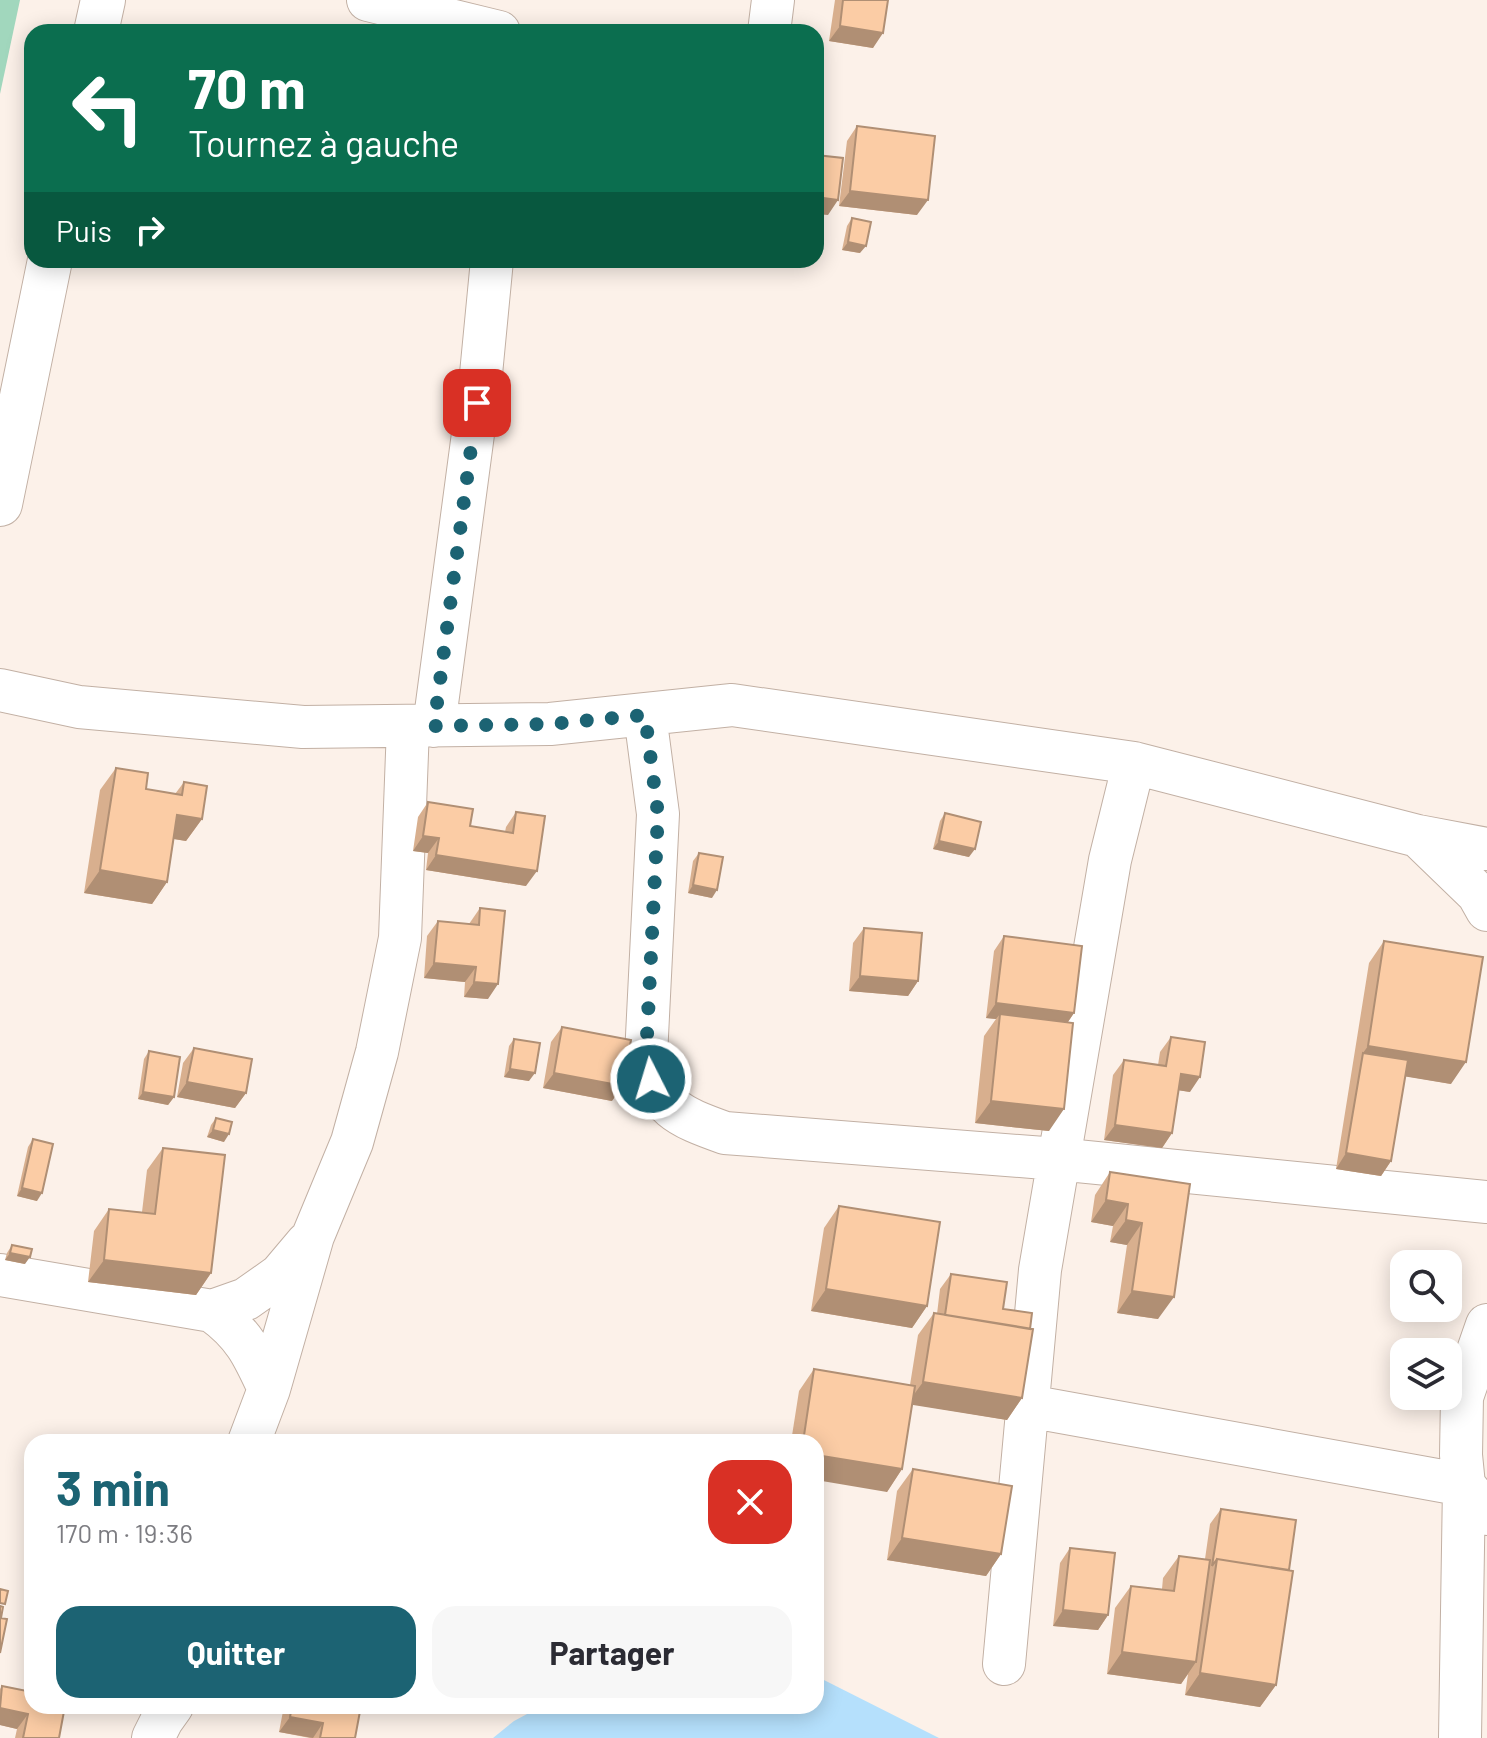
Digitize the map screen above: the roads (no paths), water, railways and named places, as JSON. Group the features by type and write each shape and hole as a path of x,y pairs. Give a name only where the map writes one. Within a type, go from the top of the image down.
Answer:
{"main road":[{"path":"98,24 103,0"},
{"path":"0,504 48,268"}],"street":[{"path":"368,0 481,22"},
{"path":"770,24 773,0"},
{"path":"252,1434 269,1389 313,1236 352,1142 377,1052 400,938 421,726 481,374 491,268"},
{"path":"0,690 79,707 303,727 550,724 732,705 1134,763 1418,836 1487,849"},
{"path":"645,715 658,814 646,1056 651,1079 662,1098 683,1118 725,1133 1057,1159 1487,1202"},
{"path":"1004,1664 1040,1270 1110,860 1134,763"},
{"path":"1418,836 1478,894 1487,910"},
{"path":"212,1311 246,1299 280,1275 313,1236"},
{"path":"0,1275 212,1311 233,1326 252,1352 269,1389"},
{"path":"1460,1738 1475,1500 1461,1455 1462,1397 1487,1325"},
{"path":"1028,1406 1475,1500"},
{"path":"153,1738 167,1714"}],"water":[{"path":"824,1680 939,1738 493,1738 527,1714 824,1714"}]}
